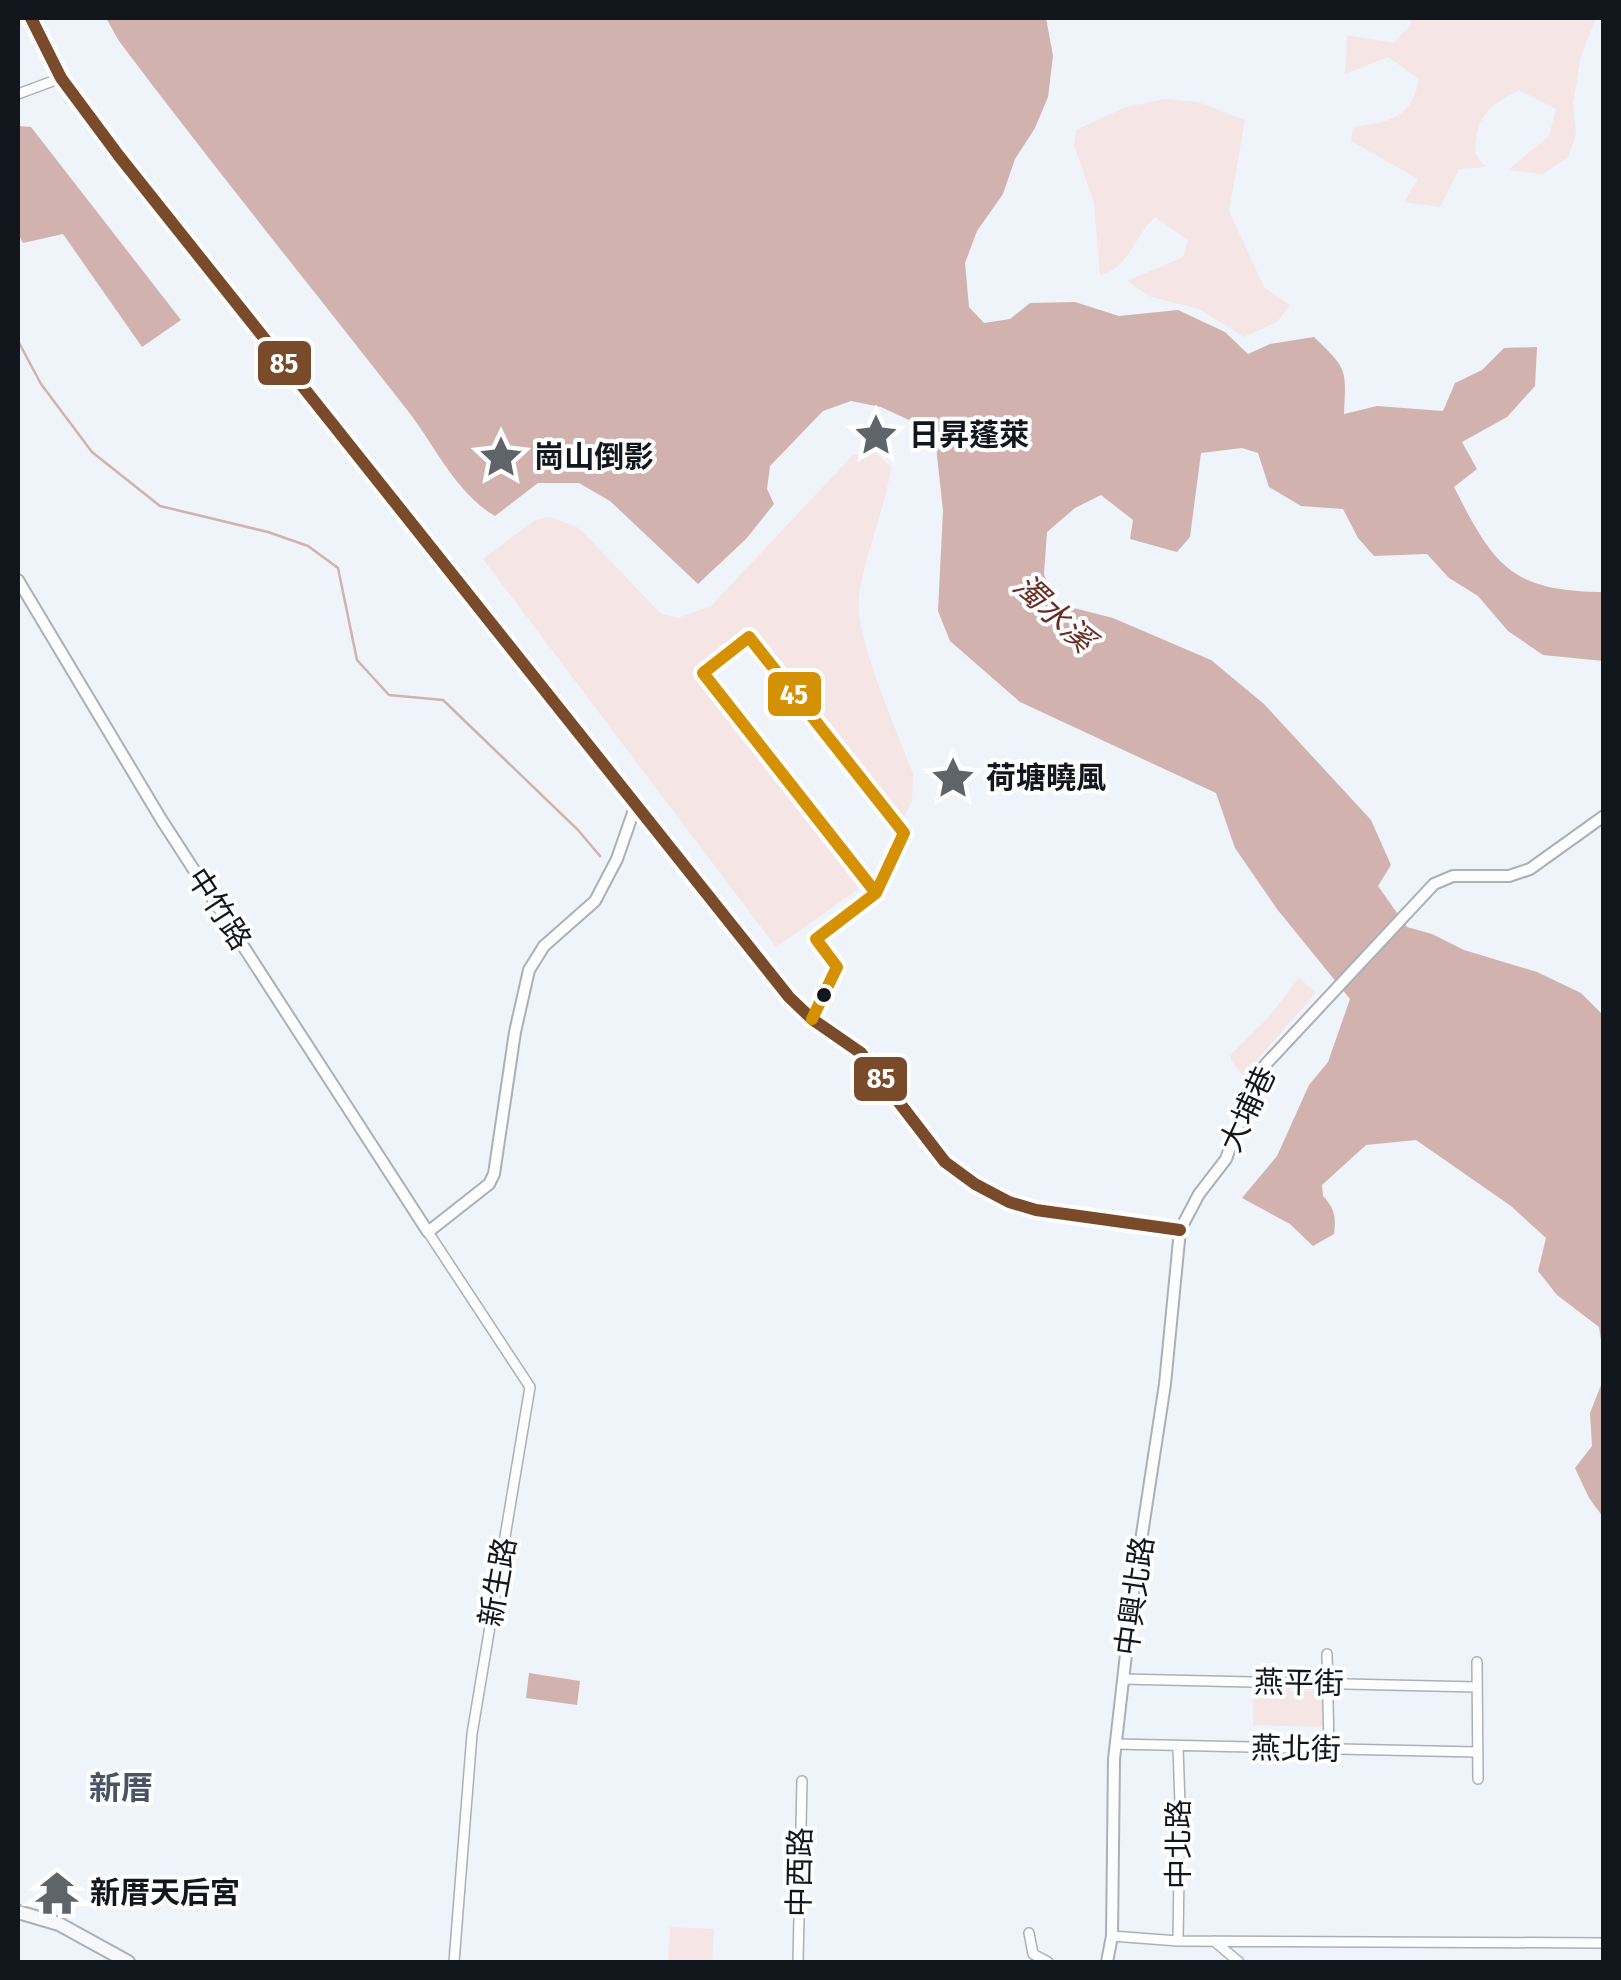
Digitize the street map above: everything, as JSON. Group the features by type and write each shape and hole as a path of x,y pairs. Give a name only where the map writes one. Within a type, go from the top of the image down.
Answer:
{"main road":[{"path":"18,1912 45,1918 128,1962"},
{"path":"18,1920 58,1931 111,1960"}],"street":[{"path":"31,18 61,78 230,299 790,998 812,1020 861,1053 946,1162 975,1184 1009,1202 1036,1210 1180,1230"},
{"path":"18,94 61,78"},
{"name":"中竹路","path":"18,580 161,818 428,1232"},
{"path":"812,1020 837,967 816,938 876,893 904,832 749,637 703,673 876,893"},
{"path":"428,1232 488,1184 494,1174 514,1032 529,970 544,946 594,901 627,835 635,807"},
{"name":"大埔巷","path":"1180,1230 1199,1194 1226,1159 1251,1088 1266,1064 1408,909 1434,884 1453,876 1508,876 1530,868 1604,816"},
{"name":"中興北路","path":"1107,1962 1112,1936 1116,1744 1165,1384 1180,1230"},
{"name":"新生路","path":"428,1232 530,1387 472,1734 454,1962"},
{"path":"1327,1654 1329,1750"},
{"path":"1476,1662 1478,1779"},
{"name":"燕平街","path":"1123,1678 1476,1687"},
{"name":"燕北街","path":"1116,1744 1476,1752"},
{"name":"中北路","path":"1178,1747 1178,1942"},
{"name":"中西路","path":"798,1962 802,1781"},
{"path":"1030,1933 1033,1954 1048,1962"},
{"path":"1112,1936 1178,1942 1604,1943"},
{"path":"1214,1941 1239,1962"}],"shaded area":[{"path":"1412,18 1596,18 1581,56 1573,103 1576,135 1568,157 1543,174 1508,170 1549,136 1556,109 1519,90 1498,102 1481,122 1475,154 1486,167 1459,169 1440,207 1404,202 1418,179 1351,141 1353,127 1388,120 1405,110 1419,79 1388,57 1345,74 1347,35 1394,43"},
{"path":"1165,99 1198,102 1245,120 1229,211 1264,287 1290,305 1277,322 1244,337 1199,309 1151,297 1127,281 1183,257 1188,240 1155,217 1118,266 1100,275 1094,203 1074,145 1076,130 1126,107"},
{"path":"875,452 891,467 862,580 859,613 869,658 913,774 912,801 902,821 753,631 697,675 863,886 776,947 483,559 535,520 550,517 579,528 660,613 678,618 711,606 853,455"},
{"path":"1299,978 1316,993 1260,1056 1245,1079 1231,1054 1268,1018"},
{"path":"1253,1689 1318,1691 1322,1694 1322,1727 1253,1725"},
{"path":"670,1927 714,1929 712,1962 668,1962"}],"water":[{"name":"濁水溪","path":"106,18 1046,18 1053,56 1048,97 1035,128 1015,159 1003,194 977,231 965,263 969,307 984,323 1010,319 1030,303 1075,302 1119,316 1178,310 1225,332 1248,354 1270,344 1314,337 1342,371 1344,414 1377,406 1443,411 1455,383 1482,370 1504,348 1537,347 1535,386 1507,417 1462,442 1477,469 1454,487 1481,537 1509,569 1547,586 1603,592 1603,661 1543,655 1508,631 1478,596 1449,578 1427,554 1374,556 1358,538 1343,509 1301,506 1269,487 1258,453 1242,448 1201,453 1190,537 1177,552 1130,539 1133,520 1101,495 1075,508 1047,532 1044,574 1054,603 1113,618 1211,660 1264,704 1371,820 1391,865 1378,886 1407,927 1464,950 1537,972 1581,993 1603,1015 1603,1354 1599,1327 1557,1295 1538,1271 1546,1238 1511,1206 1416,1140 1366,1145 1322,1185 1323,1196 1334,1214 1334,1234 1313,1246 1290,1224 1242,1198 1277,1156 1309,1085 1328,1062 1350,999 1277,909 1235,848 1216,793 1020,702 950,641 938,611 943,511 936,446 909,420 881,407 851,401 823,411 770,466 767,489 774,504 746,539 698,584 610,501 579,483 538,483 495,516 457,482 408,411 119,41"},
{"path":"18,126 31,127 181,320 142,347 63,234 23,243 18,234"},
{"path":"1603,1380 1603,1517 1575,1468 1592,1446 1590,1413"},
{"path":"529,1673 580,1681 577,1705 526,1698"}],"waterway":[{"path":"18,341 41,384 92,452 160,506 268,532 308,546 338,568 357,660 389,695 443,700 600,856"}],"transit line":[{"name":"85","path":"31,18 61,78 119,156 789,997 812,1019 861,1053 945,1162 1009,1202 1036,1210 1180,1230"},
{"name":"45","path":"812,1019 837,967 816,939 876,893 904,833 749,637 703,673 876,893"}],"place":[{"name":"日昇蓬萊","path":"876,435"},
{"name":"崗山倒影","path":"501,457"},
{"name":"荷塘曉風","path":"953,778"},
{"name":"新厝天后宮","path":"57,1893"}],"district":[{"name":"新厝","path":"121,1788"}]}
